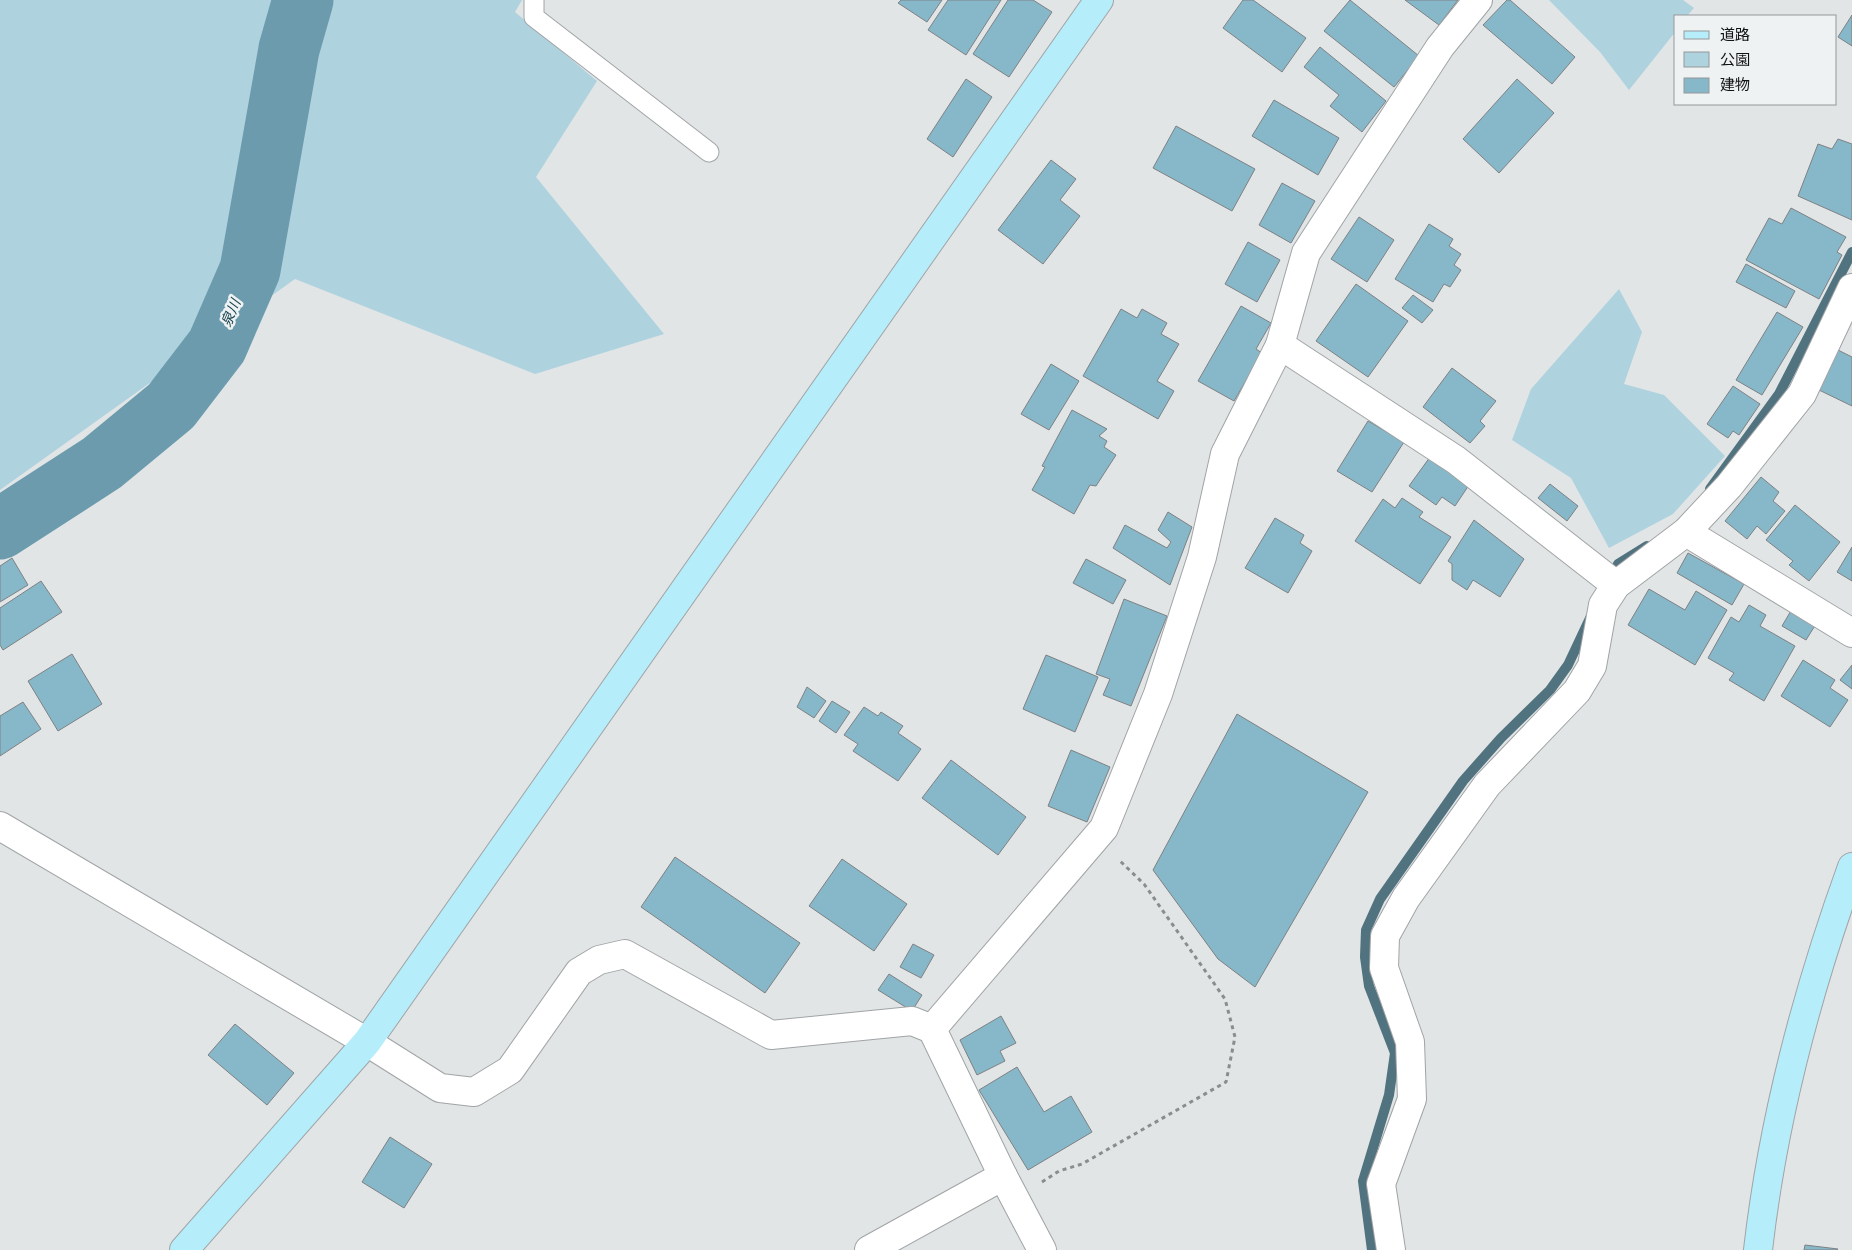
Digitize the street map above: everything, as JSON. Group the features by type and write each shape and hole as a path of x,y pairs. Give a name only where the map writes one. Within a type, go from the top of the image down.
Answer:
{"street":[{"path":"184,1250 367,1042 1099,0"},
{"path":"932,1030 1104,828 1158,694 1202,557 1225,454 1280,345 1306,253 1440,47 1478,0"},
{"path":"1391,1250 1381,1184 1412,1099 1410,1042 1384,968 1385,936 1406,898 1487,785 1577,691 1592,666 1603,605 1610,580 1686,532 1729,486 1802,394 1852,288"},
{"path":"1280,345 1456,460 1610,580"},
{"path":"1686,532 1852,633"},
{"path":"0,826 367,1042 440,1088 474,1092 510,1070 579,972 600,960 625,954 771,1035 912,1021 932,1030 1042,1250"},
{"path":"1758,1250 1780,1113 1828,933 1852,867"},
{"path":"869,1250 1009,1187"}],"lane":[{"path":"534,0 534,17 709,152"}],"path":[{"path":"1009,1187 1082,1164 1226,1082 1236,1037 1225,999 1144,884 1096,837"}],"green space":[{"path":"0,0 522,0 515,12 597,81 536,177 664,334 535,374 295,279 0,490"},
{"path":"1549,0 1683,0 1694,8 1688,15 1674,15 1674,34 1629,90 1600,52"},
{"path":"1619,289 1642,332 1624,384 1664,395 1725,456 1673,514 1609,548 1571,478 1512,440 1531,389"}],"building":[{"path":"901,0 942,0 927,22 898,3"},
{"path":"948,0 1001,0 966,55 928,30"},
{"path":"1008,0 1033,0 1052,12 1009,77 973,54"},
{"path":"1243,0 1253,0 1306,38 1282,72 1223,28"},
{"path":"1350,0 1419,56 1394,87 1324,31"},
{"path":"1405,0 1458,0 1439,25"},
{"path":"1507,0 1510,0 1575,57 1552,84 1483,25"},
{"path":"1852,15 1852,46 1838,37"},
{"path":"1320,47 1386,101 1362,132 1330,106 1339,95 1304,67"},
{"path":"966,79 992,97 953,157 927,139"},
{"path":"1517,79 1554,113 1499,173 1463,139"},
{"path":"1274,100 1339,138 1318,175 1252,136"},
{"path":"1176,126 1255,169 1232,211 1153,168"},
{"path":"1838,139 1852,144 1852,220 1798,196 1818,144 1832,149"},
{"path":"1051,160 1076,179 1060,200 1080,216 1043,264 998,230"},
{"path":"1282,183 1315,201 1291,243 1259,225"},
{"path":"1791,208 1846,237 1837,252 1842,255 1819,299 1746,260 1769,218 1782,224"},
{"path":"1359,217 1394,240 1367,282 1331,259"},
{"path":"1429,224 1453,239 1449,246 1461,254 1454,265 1461,270 1450,287 1444,284 1433,302 1395,279"},
{"path":"1248,242 1280,260 1257,302 1225,284"},
{"path":"1746,264 1795,291 1786,308 1736,282"},
{"path":"1356,284 1408,321 1368,377 1316,341"},
{"path":"1413,295 1433,310 1422,323 1402,308"},
{"path":"1241,306 1271,323 1256,349 1262,353 1234,401 1198,381"},
{"path":"1121,309 1137,318 1142,309 1167,323 1161,334 1179,344 1157,381 1174,391 1158,419 1083,376"},
{"path":"1777,312 1803,327 1762,395 1736,380"},
{"path":"1838,350 1852,357 1852,406 1819,390"},
{"path":"1051,364 1079,381 1049,430 1021,414"},
{"path":"1452,368 1496,401 1480,421 1485,426 1470,443 1423,407"},
{"path":"1733,386 1760,404 1739,435 1733,431 1728,438 1707,424"},
{"path":"1072,410 1107,429 1099,436 1107,441 1104,447 1116,455 1096,486 1090,485 1074,514 1032,490 1045,467 1042,466"},
{"path":"1368,421 1404,442 1372,492 1337,471"},
{"path":"1430,457 1469,485 1455,506 1442,497 1436,505 1409,486"},
{"path":"1761,477 1779,492 1773,501 1785,511 1766,534 1757,526 1747,539 1725,521"},
{"path":"1550,484 1578,506 1567,521 1538,498"},
{"path":"1402,498 1423,512 1419,517 1451,537 1420,584 1355,541 1383,499 1395,508"},
{"path":"1795,505 1840,542 1809,581 1789,565 1793,561 1766,540"},
{"path":"1168,512 1192,527 1170,585 1113,548 1125,525 1167,548 1171,542 1158,530"},
{"path":"1275,518 1304,535 1300,543 1312,551 1288,593 1245,568"},
{"path":"1474,520 1524,559 1500,597 1473,580 1467,590 1452,580 1452,564 1448,561"},
{"path":"1852,547 1852,581 1837,572"},
{"path":"1688,553 1744,584 1732,605 1677,573"},
{"path":"12,558 28,585 0,602 0,566"},
{"path":"1086,559 1126,580 1113,604 1073,583"},
{"path":"41,581 62,612 3,650 0,645 0,608"},
{"path":"1649,589 1685,610 1696,591 1727,610 1695,665 1628,625"},
{"path":"1124,599 1167,616 1131,706 1103,695 1110,679 1096,674"},
{"path":"1749,605 1766,615 1760,626 1795,646 1764,701 1729,680 1734,673 1708,658 1731,617 1739,622"},
{"path":"1792,609 1816,624 1806,640 1782,626"},
{"path":"72,654 102,704 58,731 28,681"},
{"path":"1046,655 1098,677 1075,732 1023,709"},
{"path":"1803,660 1835,680 1830,688 1848,700 1830,727 1781,696"},
{"path":"1852,665 1852,689 1840,680"},
{"path":"807,687 826,701 814,718 797,707"},
{"path":"832,701 850,712 836,733 819,721"},
{"path":"23,702 41,729 0,756 0,716"},
{"path":"864,707 878,716 881,712 903,726 898,733 921,749 898,781 853,751 858,744 844,735"},
{"path":"1237,714 1368,792 1255,987 1218,959 1153,870"},
{"path":"1071,750 1110,767 1087,822 1048,806"},
{"path":"951,760 1026,817 998,855 922,798"},
{"path":"675,857 800,943 765,993 641,907"},
{"path":"842,859 907,904 874,951 809,906"},
{"path":"913,944 934,955 921,978 900,967"},
{"path":"889,974 922,995 912,1011 878,990"},
{"path":"1001,1016 1016,1043 1000,1051 1005,1061 977,1075 960,1040"},
{"path":"235,1024 294,1073 267,1105 208,1055"},
{"path":"1017,1067 1044,1112 1071,1096 1092,1132 1028,1170 979,1090"},
{"path":"390,1137 432,1164 404,1208 362,1182"},
{"path":"1805,1245 1838,1249 1804,1250"}],"waterway":[{"name":"泉川","path":"0,529 102,463 171,406 217,346 250,270 289,49 303,0"},
{"path":"1710,489 1779,394 1852,252"},
{"path":"1611,579 1618,564 1647,546"},
{"path":"1372,1250 1363,1181 1389,1095 1395,1053 1369,986 1365,957 1366,930 1380,899 1463,781 1501,738 1550,690 1568,665 1591,616"}]}
